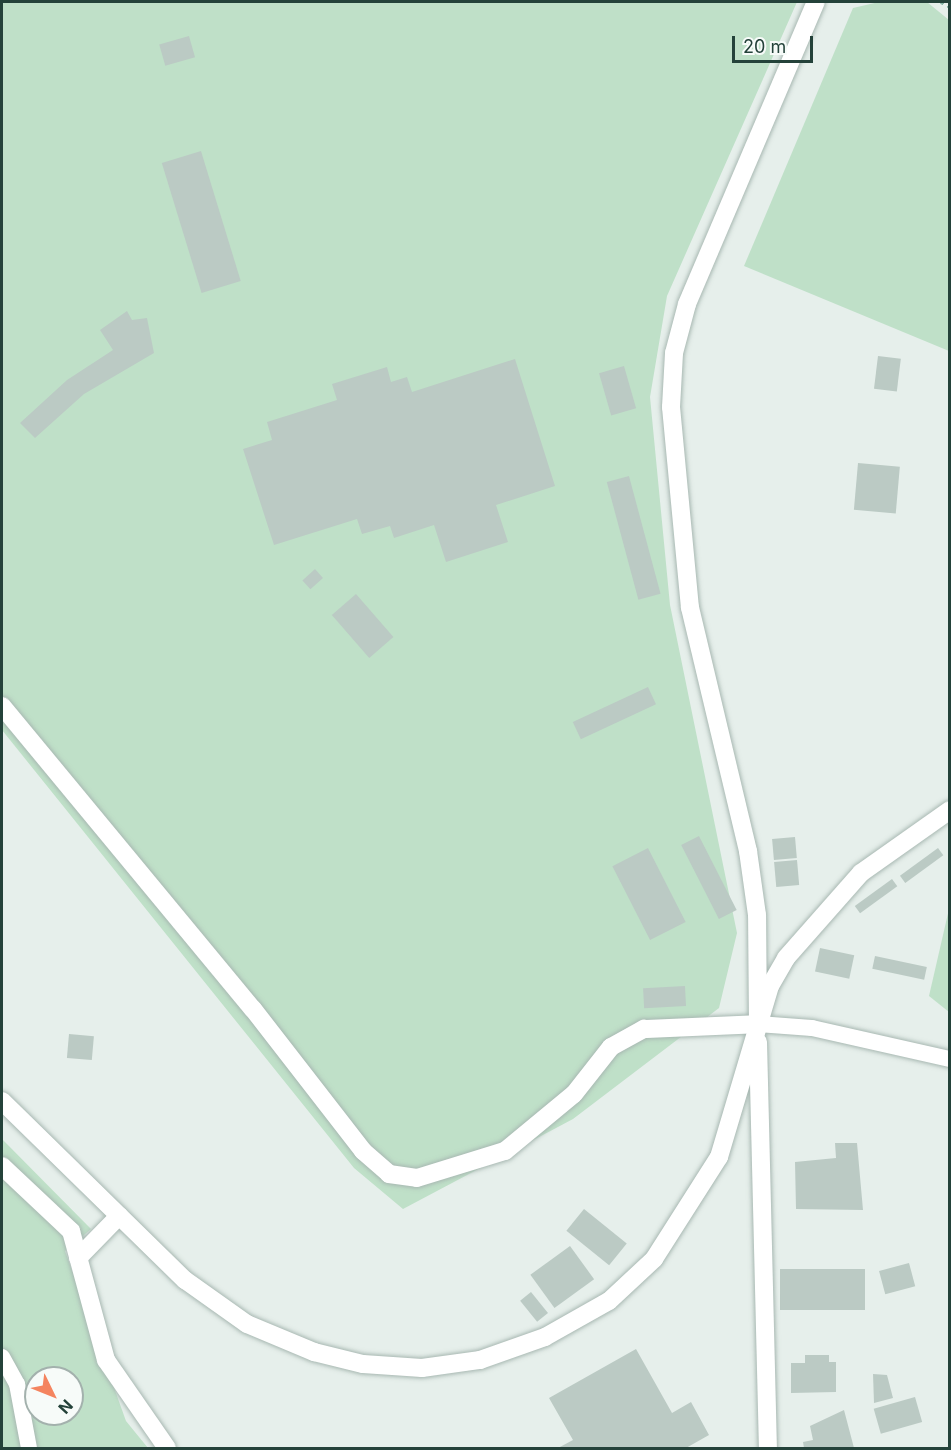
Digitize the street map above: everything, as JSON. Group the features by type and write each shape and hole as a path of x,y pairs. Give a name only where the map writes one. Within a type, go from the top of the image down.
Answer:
{"street":[{"path":"768,1449 757,915 748,851 690,608 671,407 674,353 687,304 816,2"},
{"path":"2,706 253,1009 363,1151 389,1174 417,1178 505,1151 574,1094 611,1047 644,1029 758,1024"},
{"path":"2,1101 185,1280 248,1324 314,1352 363,1365 422,1368 480,1360 545,1337 609,1301 654,1259 718,1157 758,1024 786,958 825,911 896,843 950,810"},
{"path":"2,1166 71,1231 106,1360 167,1449"},
{"path":"78,1258 119,1216"}],"lane":[{"path":"758,1024 812,1029 950,1059"},
{"path":"2,1357 17,1384 29,1449"}],"path":[{"path":"941,2 950,7"}],"green space":[{"path":"2,2 797,2 667,296 650,397 670,605 737,933 719,1008 573,1119 403,1209 354,1168 2,730"},
{"path":"879,2 927,2 949,20 949,351 744,266 853,8"},
{"path":"949,909 950,1012 929,996"},
{"path":"2,1139 91,1229 65,1251 126,1421 148,1448 2,1448"}],"building":[{"path":"189,36 195,57 165,66 159,45"},
{"path":"201,151 241,281 202,293 162,163"},
{"path":"127,311 132,320 147,318 154,353 84,394 35,438 20,423 67,380 113,350 100,330"},
{"path":"878,356 901,359 897,392 874,389"},
{"path":"515,359 555,486 496,505 508,542 446,562 434,525 394,538 390,526 362,534 357,519 274,545 243,449 272,440 267,422 337,400 332,384 387,367 391,382 407,377 412,392"},
{"path":"624,366 636,408 611,415 599,373"},
{"path":"858,463 900,467 896,513 854,510"},
{"path":"629,476 661,594 638,600 607,482"},
{"path":"315,569 323,578 310,589 302,580"},
{"path":"356,594 393,637 369,658 332,615"},
{"path":"648,687 656,704 581,739 573,722"},
{"path":"699,836 737,910 719,919 681,845"},
{"path":"795,837 797,858 774,860 772,839"},
{"path":"648,848 686,922 650,940 612,866"},
{"path":"938,848 943,855 905,883 900,876"},
{"path":"797,860 799,885 776,887 774,862"},
{"path":"892,879 897,886 860,913 855,906"},
{"path":"820,948 854,955 849,979 815,971"},
{"path":"875,956 927,967 924,980 872,969"},
{"path":"685,986 686,1006 644,1008 643,988"},
{"path":"69,1034 94,1036 92,1060 67,1058"},
{"path":"835,1143 857,1143 863,1210 796,1209 795,1162 836,1158"},
{"path":"584,1209 627,1244 609,1265 566,1231"},
{"path":"570,1246 594,1279 554,1308 530,1275"},
{"path":"909,1263 915,1286 885,1294 879,1271"},
{"path":"780,1269 865,1269 865,1310 780,1310"},
{"path":"531,1292 548,1313 537,1322 520,1301"},
{"path":"636,1349 672,1413 691,1402 709,1435 686,1448 558,1448 573,1440 549,1398"},
{"path":"805,1355 829,1355 829,1362 836,1362 836,1392 791,1393 791,1363 805,1363"},
{"path":"873,1374 887,1375 893,1398 874,1403"},
{"path":"915,1397 922,1422 881,1434 874,1409"},
{"path":"844,1410 854,1448 804,1448 803,1442 813,1440 810,1426"}]}
